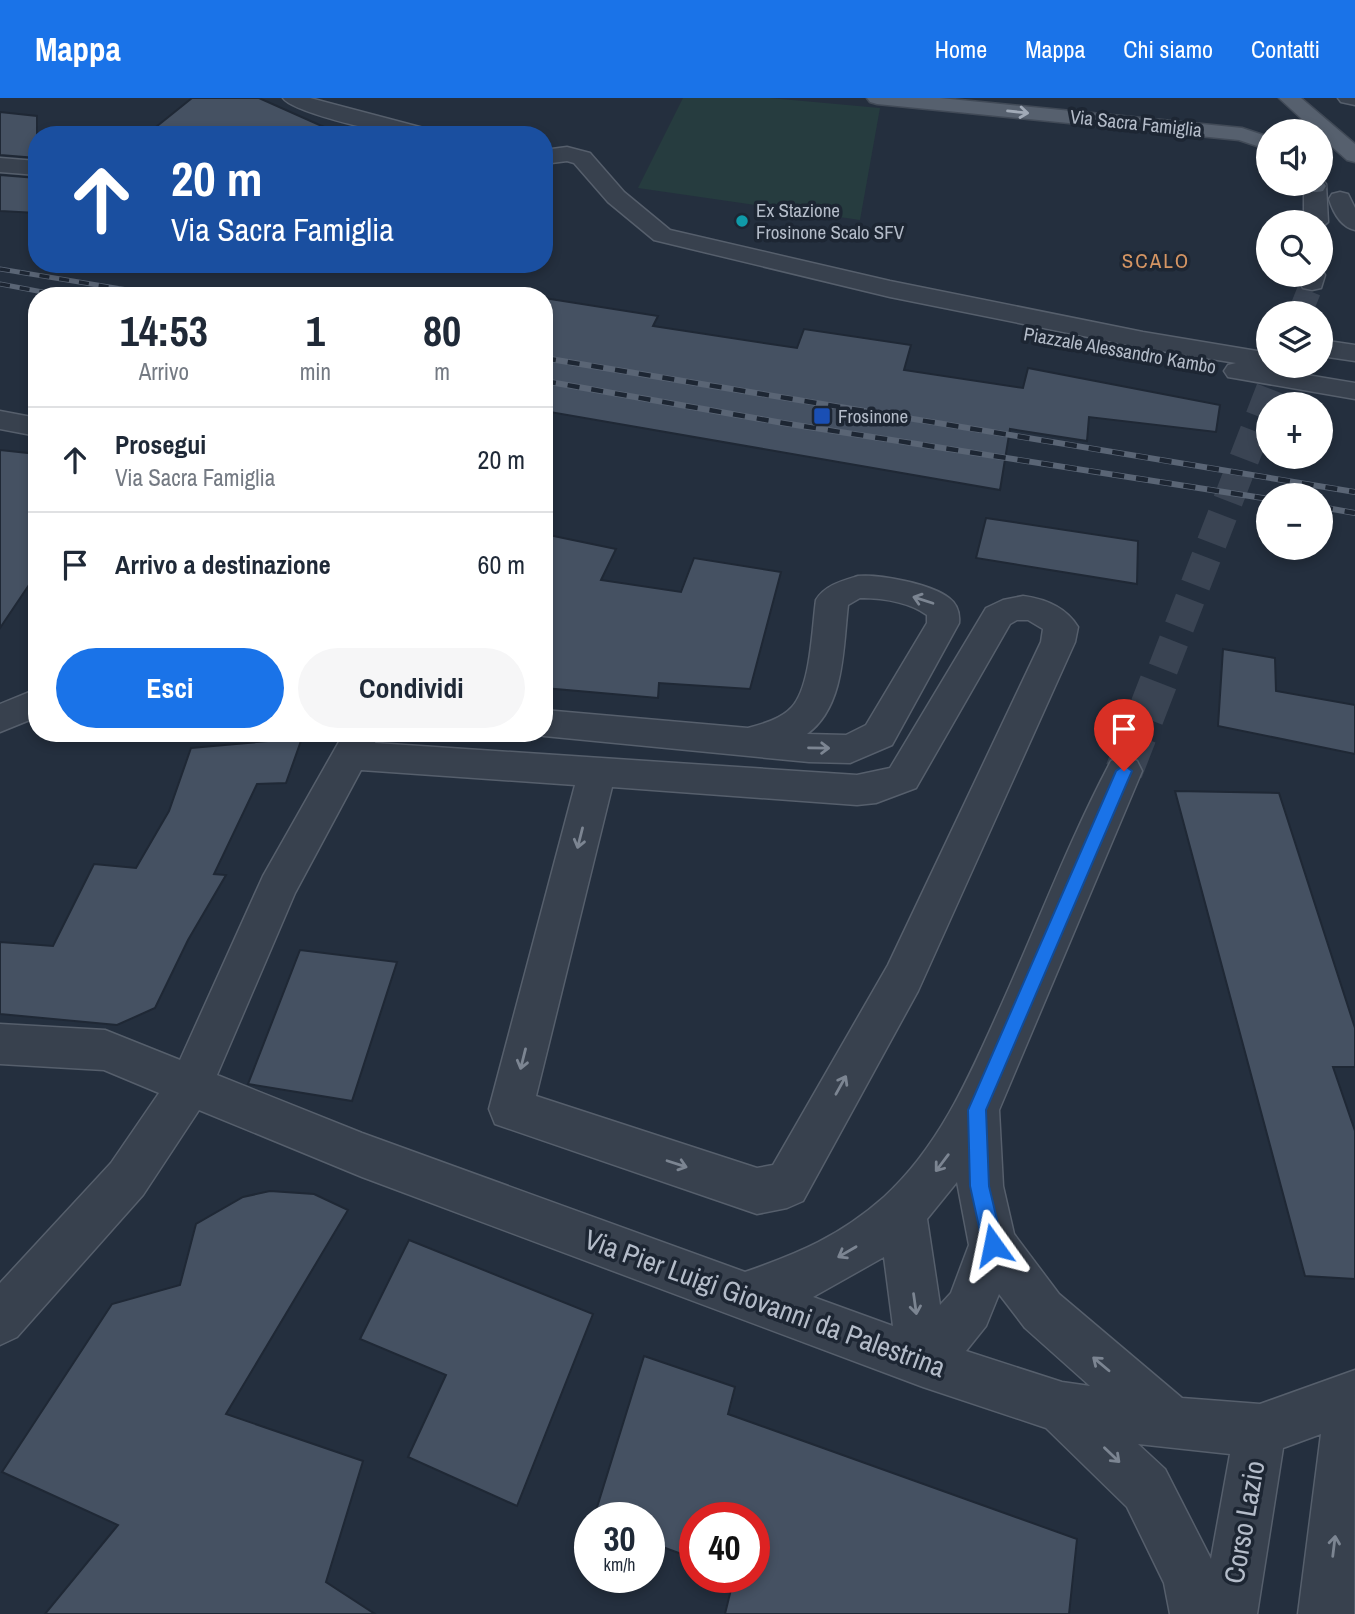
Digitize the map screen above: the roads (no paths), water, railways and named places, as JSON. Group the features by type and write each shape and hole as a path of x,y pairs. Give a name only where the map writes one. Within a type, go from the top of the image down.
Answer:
{"main road":[{"name":"Via Sacra Famiglia","path":"877,98 1256,137"},
{"path":"1289,98 1308,119"},
{"path":"1333,137 1351,147"}],"street":[{"path":"293,98 313,107 388,126"},
{"path":"1348,98 1355,99"},
{"name":"Piazzale Alessandro Kambo","path":"553,156 576,155 592,168 616,197 662,235 890,289 1143,340 1256,359"},
{"path":"0,165 28,168"},
{"path":"1347,186 1343,208 1355,223"},
{"name":"Piazzale Alessandro Kambo","path":"890,289 1256,339"},
{"name":"Piazzale Alessandro Kambo","path":"890,289 949,314 1028,335 1355,391"},
{"path":"1333,350 1355,353"},
{"path":"1333,372 1355,376"},
{"path":"0,420 28,425"},
{"path":"553,724 809,748 850,749 879,735 943,623 944,614 938,605 922,598 864,587 848,590 832,600 817,698 804,717 784,730 752,741"},
{"path":"0,1320 127,1180 191,1084 277,888 357,744 597,772 858,790 876,788 903,778 998,616 1009,608 1028,607 1051,617 1061,627 1058,642 903,978 787,1185 757,1191 511,1109 597,772"},
{"path":"0,719 28,706"},
{"path":"746,1296 810,1274 865,1242 902,1212 943,1163 977,1110 1124,771"},
{"name":"Via Pier Luigi Giovanni da Palestrina","path":"0,1044 105,1050 362,1155 923,1362 1062,1408 1172,1423 1260,1430 1353,1397"},
{"path":"977,1110 980,1186 993,1245 1042,1311 1172,1423"},
{"path":"902,1212 923,1362"},
{"path":"923,1362 969,1309 993,1245"},
{"path":"1326,1614 1353,1397"},
{"name":"Corso Lazio","path":"1062,1408 1146,1488 1191,1578 1198,1614"},
{"name":"Corso Lazio","path":"1229,1614 1260,1430"}],"tunnel":[{"path":"1305,301 1310,287"},
{"path":"1163,669 1275,378"},
{"path":"1124,771 1164,668"}],"railway":[{"path":"0,269 109,287"},
{"path":"0,284 28,289"},
{"path":"553,359 1355,492"},
{"path":"553,383 783,423 1256,497"},
{"path":"1333,509 1355,513"}],"place":[{"name":"Ex Stazione Frosinone Scalo SFV","path":"742,221"},
{"name":"Frosinone","path":"822,416"}],"district":[{"name":"SCALO","path":"1156,260"}]}
